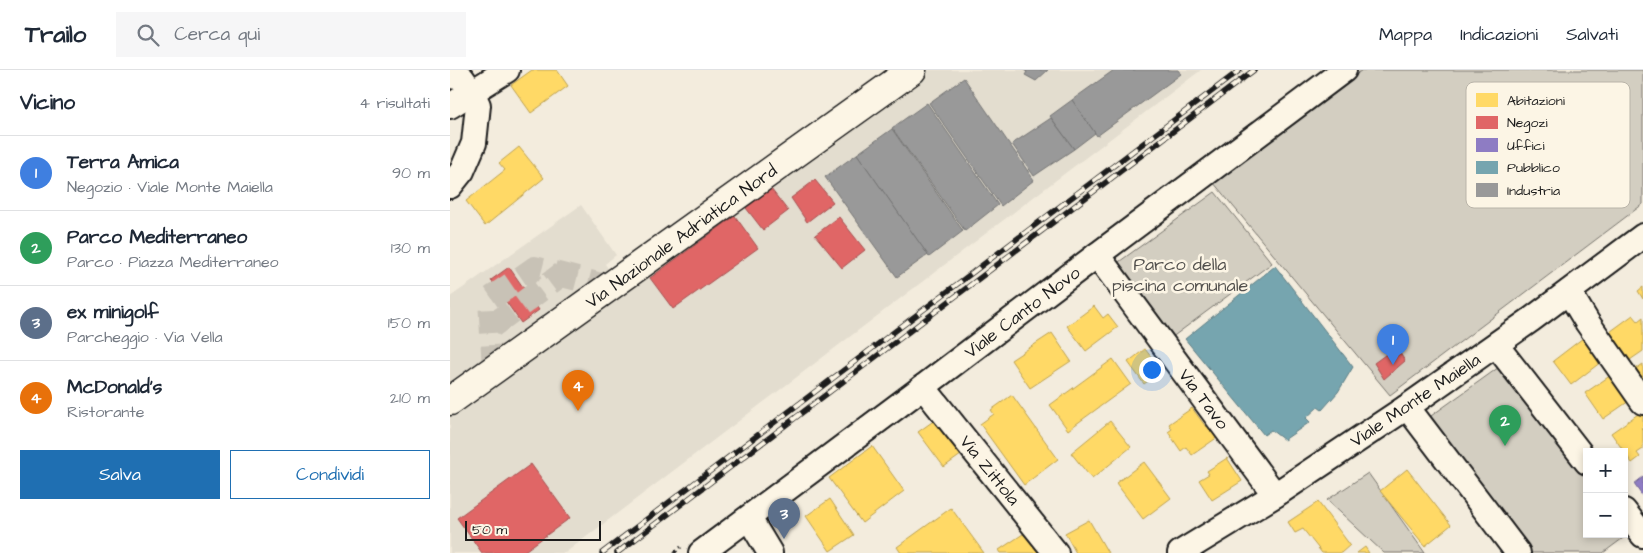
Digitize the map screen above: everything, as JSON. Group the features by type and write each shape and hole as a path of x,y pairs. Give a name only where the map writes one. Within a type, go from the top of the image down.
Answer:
{"main road":[{"name":"Via Nazionale Adriatica Nord","path":"450,401 912,70"}],"street":[{"path":"450,106 507,70"},
{"name":"Viale Canto Novo","path":"701,553 1344,70"},
{"path":"450,76 462,78 478,105 474,143 462,171 450,186"},
{"name":"Viale Monte Maiella","path":"1192,550 1406,407 1569,292 1643,236"},
{"name":"Via Tavo","path":"1097,254 1275,495"},
{"path":"1569,292 1587,322 1643,402"},
{"path":"1496,344 1583,457"},
{"name":"Via Zittola","path":"924,387 1056,553"},
{"path":"1406,407 1518,553"},
{"path":"1628,516 1643,535"},
{"path":"748,518 770,553"}],"shaded area":[{"path":"929,70 1201,70 565,553 450,553 450,414"},
{"path":"581,205 616,255 605,264 609,270 450,384 450,297"}],"green space":[{"path":"1362,70 1643,70 1643,204 1390,395 1213,182"},
{"name":"Parco della piscina comunale","path":"1215,192 1272,263 1171,338 1116,264"},
{"path":"1502,365 1583,466 1583,538 1623,538 1603,553 1527,553 1424,421"},
{"path":"1368,473 1425,553 1384,553 1327,500"},
{"path":"1628,523 1634,530 1628,534"}],"building: Abitazioni":[{"path":"532,70 557,70 568,86 531,113 511,85"},
{"path":"519,147 544,178 485,226 466,201 505,170 499,163"},
{"path":"1643,287 1643,299 1638,291"},
{"path":"1094,306 1103,318 1108,314 1118,327 1086,351 1067,326"},
{"path":"1633,315 1638,321 1643,317 1643,351 1627,362 1607,334"},
{"path":"1052,333 1071,361 1030,388 1011,360"},
{"path":"1583,338 1601,362 1571,385 1553,361"},
{"path":"1145,349 1162,371 1144,384 1128,362"},
{"path":"1113,359 1131,384 1068,430 1050,405"},
{"path":"1643,364 1643,392 1630,373"},
{"path":"1614,373 1632,399 1603,419 1585,393"},
{"path":"1012,395 1058,459 1024,485 980,424 994,414 991,410"},
{"path":"1192,408 1206,427 1209,424 1218,437 1192,455 1186,447 1181,451 1168,432 1172,429 1169,424"},
{"path":"1641,412 1643,415 1643,426 1641,428 1643,430 1643,449 1637,453 1640,457 1632,463 1628,457 1628,448 1622,448 1611,433"},
{"path":"939,417 965,452 944,467 918,432"},
{"path":"1110,421 1131,447 1092,479 1071,453"},
{"path":"872,446 904,491 862,523 829,478"},
{"path":"1227,458 1242,481 1212,500 1199,480 1209,474 1207,471"},
{"path":"1144,462 1171,498 1143,519 1116,483"},
{"path":"1407,469 1451,525 1425,546 1380,491"},
{"path":"830,499 854,535 830,551 806,516"},
{"path":"1318,502 1350,545 1341,553 1322,553 1303,529 1295,533 1288,522"},
{"path":"951,508 984,553 901,553 897,547"},
{"path":"1089,520 1108,553 1076,553 1065,533"},
{"path":"1026,532 1040,553 1001,553 999,550"},
{"path":"1365,547 1369,553 1357,553"}],"building: Negozi":[{"path":"815,180 833,202 807,222 791,198"},
{"path":"771,189 788,211 763,230 746,208"},
{"path":"735,216 758,248 673,309 650,278"},
{"path":"839,217 865,250 842,268 815,235"},
{"path":"509,267 539,310 521,323 491,280"},
{"path":"1396,347 1405,361 1384,379 1374,363"},
{"path":"531,464 570,518 522,553 482,553 457,518"}],"building: Uffici":[{"path":"1643,477 1643,497 1634,484"}],"building: Pubblico":[{"path":"1275,266 1353,367 1338,392 1322,410 1318,407 1306,418 1310,422 1284,440 1271,430 1264,435 1185,339"}],"building: Industria":[{"path":"1024,70 1048,70 1036,81 1025,75 1027,72"},
{"path":"1114,70 1178,70 1181,74 1097,136 1072,100"},
{"path":"964,78 1034,180 1001,206 929,103"},
{"path":"1072,100 1095,133 1074,149 1050,116"},
{"path":"927,103 998,205 965,231 892,128"},
{"path":"1051,118 1074,149 1034,176 1012,144"},
{"path":"892,129 963,231 929,257 857,154"},
{"path":"857,154 928,255 897,277 825,177"}],"tunnel":[{"path":"494,369 490,299 535,268 609,287"},
{"path":"492,326 562,274"}],"railway":[{"path":"602,553 1240,70"},
{"path":"617,553 1254,70"}],"place":[{"name":"Terra Amica","path":"1393,365"},
{"name":"McDonald's","path":"578,411"},
{"name":"Parco Mediterraneo","path":"1505,446"},
{"name":"ex minigolf","path":"784,539"}]}
